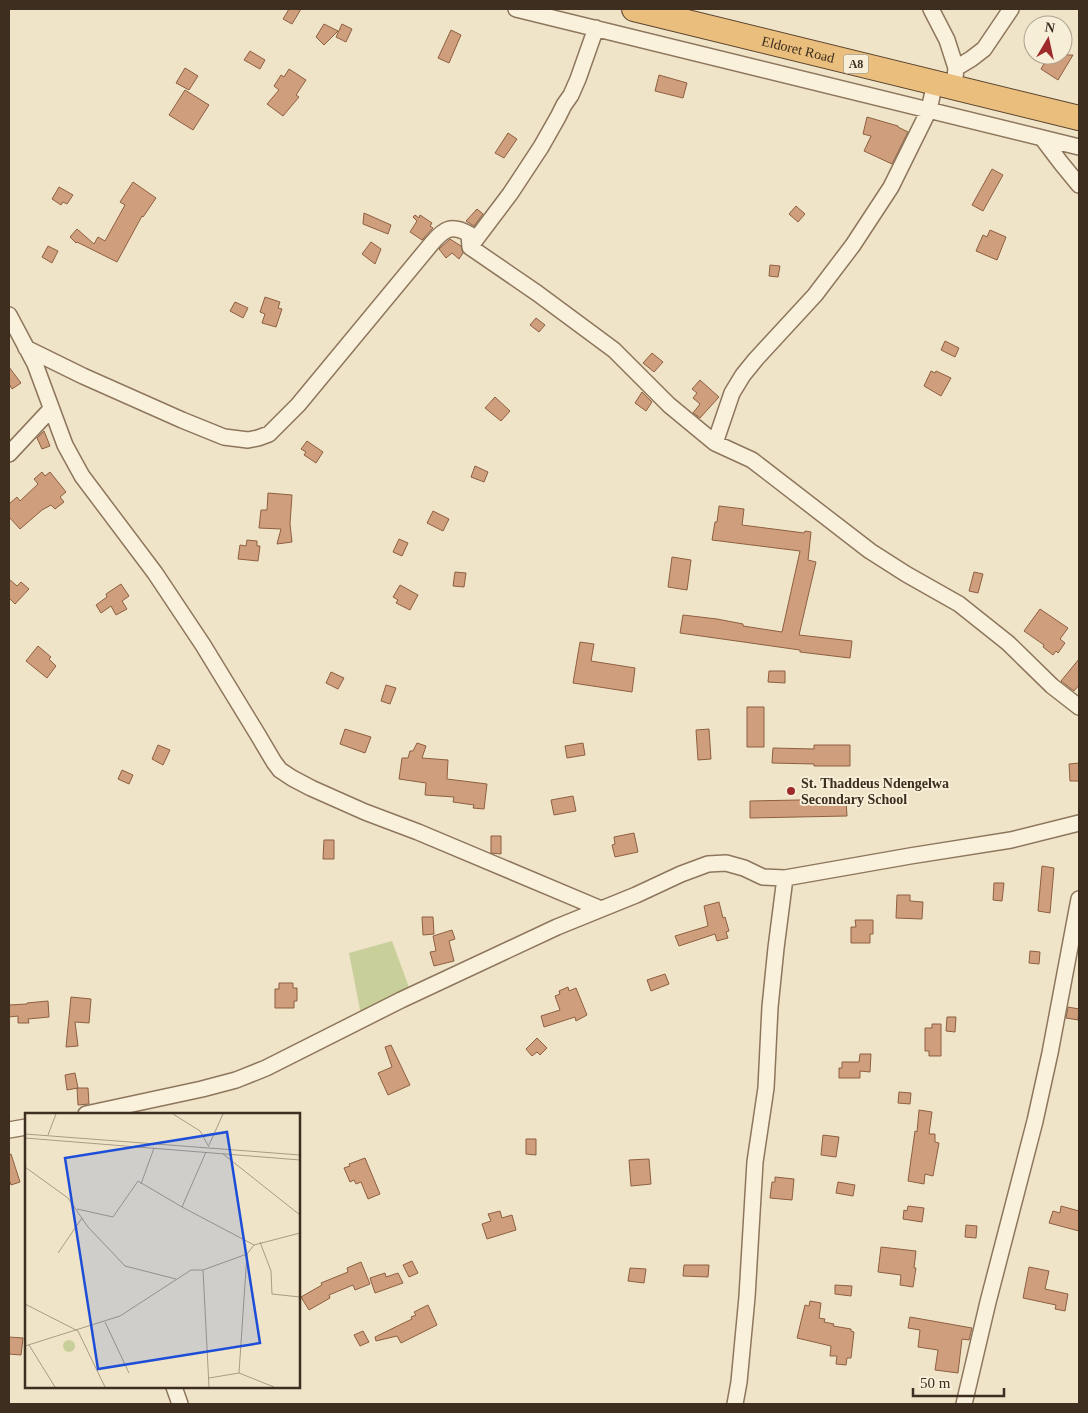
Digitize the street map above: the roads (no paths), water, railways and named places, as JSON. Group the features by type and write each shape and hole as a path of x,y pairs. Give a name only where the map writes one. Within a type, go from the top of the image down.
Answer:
{"highway":[{"name":"Eldoret Road","path":"634,9 948,79 1079,118"}],"street":[{"path":"516,9 1079,146"},
{"path":"931,9 946,40 948,79"},
{"path":"715,443 732,393 739,381 756,359 815,295 854,244 891,187 929,110 948,79 984,49 1011,9"},
{"path":"470,247 510,194 558,118 578,79 596,28"},
{"path":"1042,138 1079,185"},
{"path":"26,348 83,376 224,437 248,440 258,438 268,434 298,405 439,235 449,229 460,229 469,234 470,247"},
{"path":"470,247 537,293 614,350 669,405 715,443 752,460 870,551 959,604 1008,643 1052,686 1079,708"},
{"path":"9,314 35,364 65,445 82,476 155,573 203,645 280,770 311,788 364,812 418,832 601,909"},
{"path":"9,454 51,409"},
{"path":"94,1113 202,1089 236,1080 266,1068 401,1000 557,927 636,896 681,874 708,864 726,863 744,868 763,877 785,878 1011,840 1079,823"},
{"path":"735,1404 739,1382 747,1297 755,1162 766,1088 770,1007 785,878"},
{"path":"964,1404 1037,1111 1079,899"},
{"path":"9,1130 25,1127"},
{"path":"174,1388 180,1404"}],"place":[{"name":"St. Thaddeus Ndengelwa Secondary School","path":"791,791"}]}
